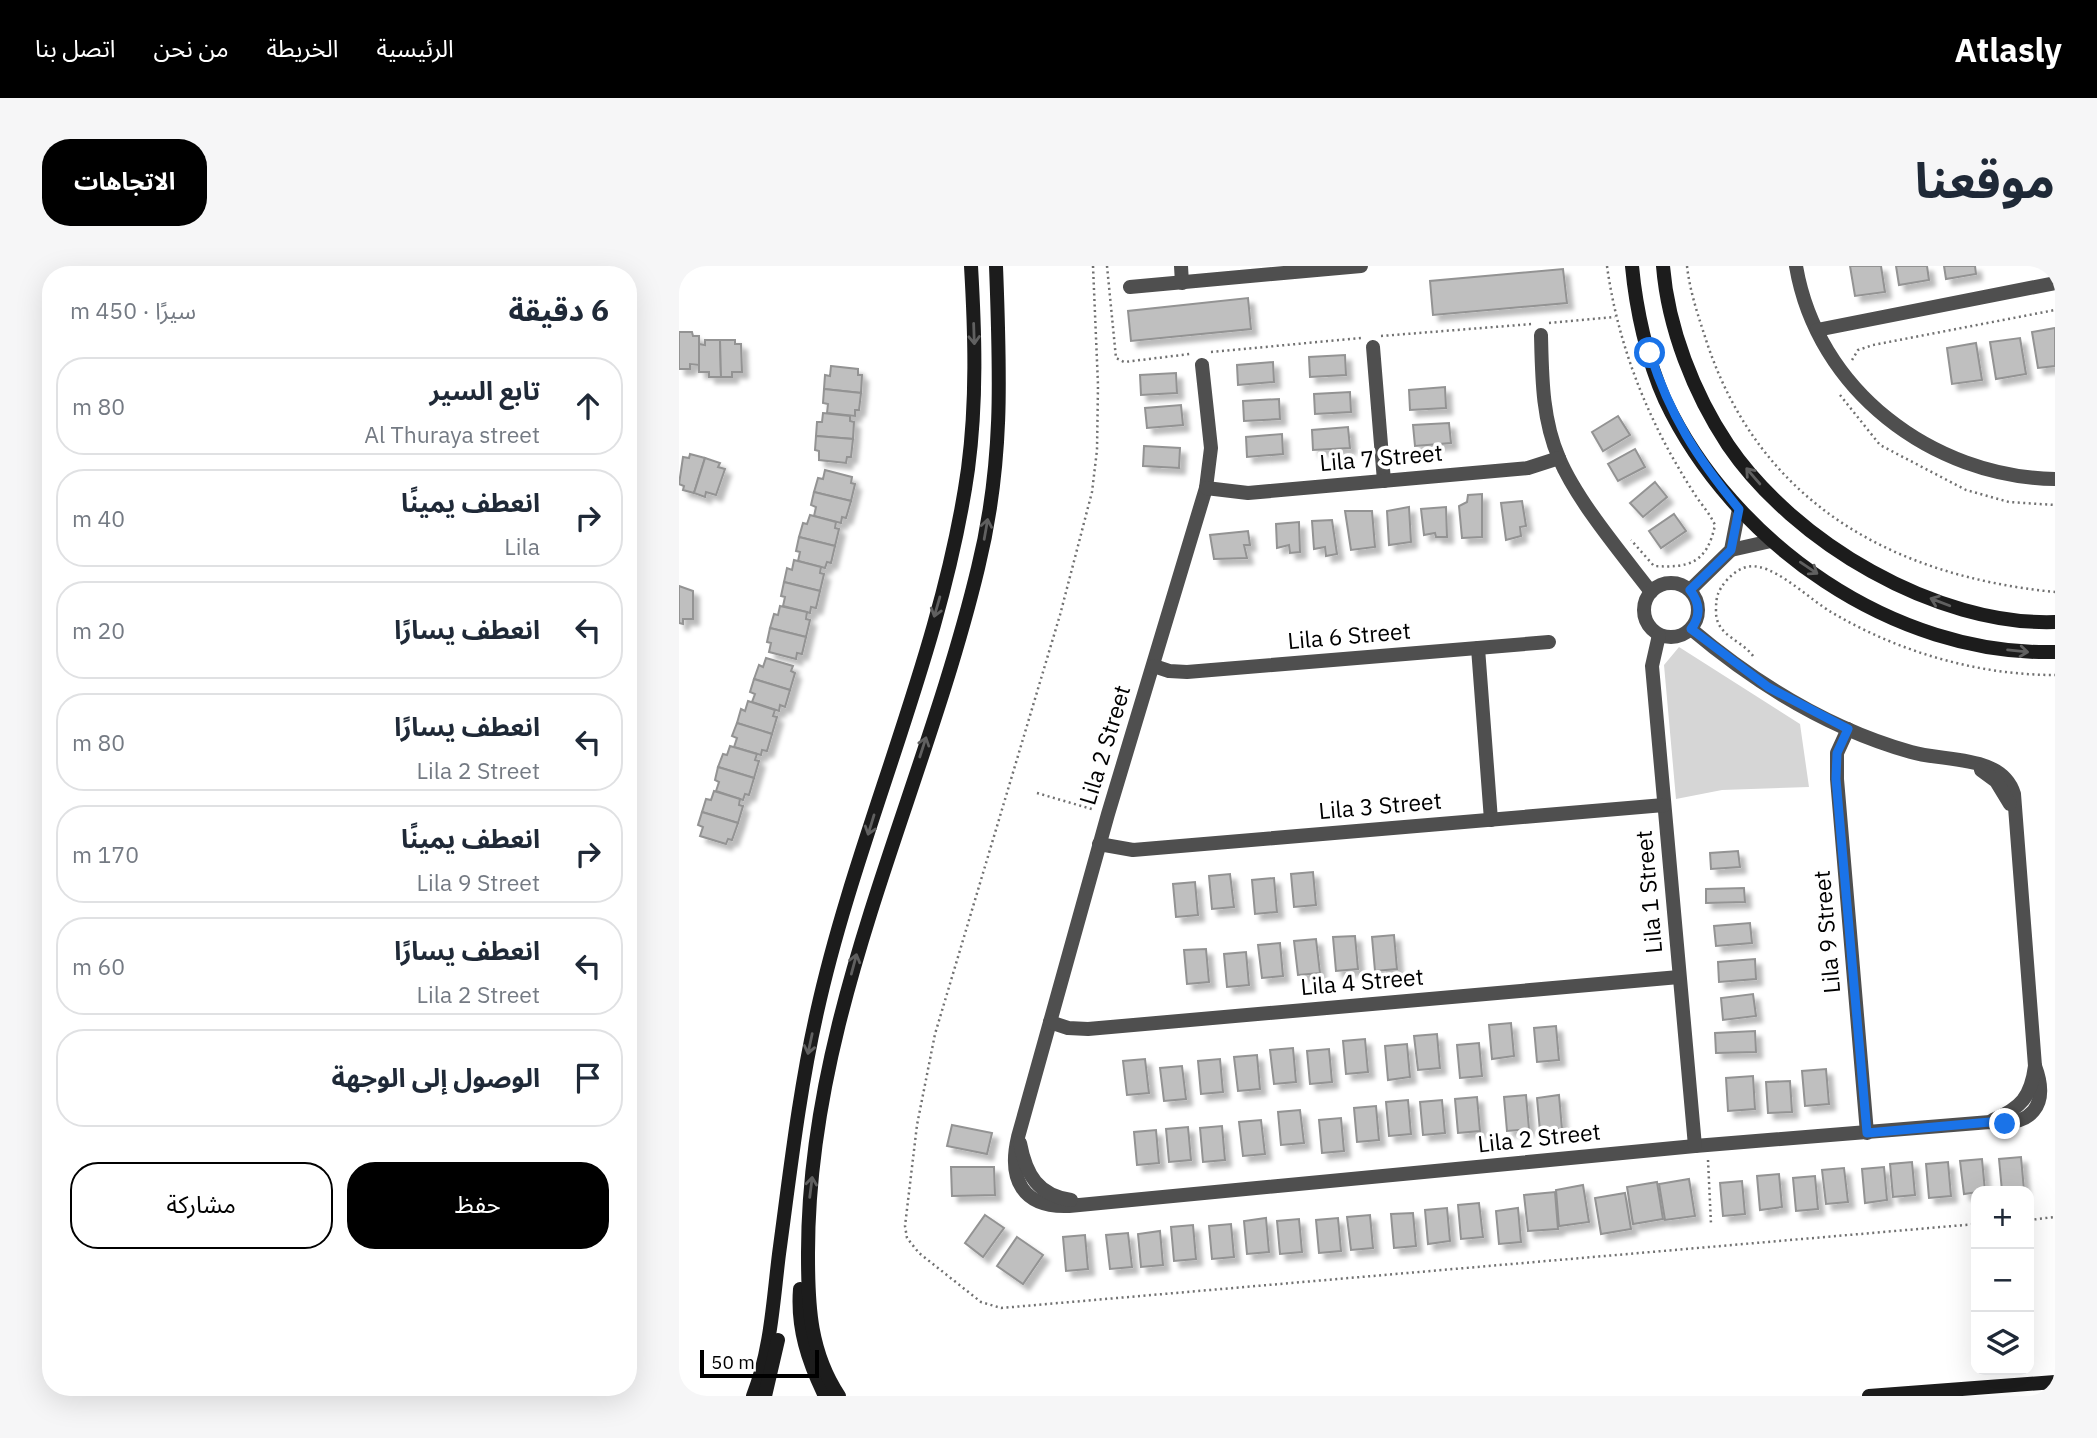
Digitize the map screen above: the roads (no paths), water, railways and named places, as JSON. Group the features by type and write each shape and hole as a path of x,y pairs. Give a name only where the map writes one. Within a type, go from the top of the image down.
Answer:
{"street":[{"path":"753,1396 767,1354 799,1104 828,967 942,590 960,511 972,432 976,372 971,266"},
{"path":"825,1396 810,1363 800,1327 800,1283 827,1076 853,971 966,612 981,555 994,481 1000,413 996,266"},
{"path":"1181,266 1182,283"},
{"path":"1130,287 1361,266"},
{"path":"1632,266 1639,311 1664,397 1703,465 1739,509 1771,541 1841,589 1889,617 1940,636 1994,648 2055,652"},
{"path":"1663,266 1680,341 1707,412 1747,469 1786,509 1853,559 1913,591 1951,606 2001,617 2055,622"},
{"path":"1796,266 1817,331 1849,382 1892,424 1924,445 1958,461 1994,472 2055,479"},
{"path":"1817,331 2055,283"},
{"path":"1541,335 1542,393 1559,458 1584,499 1651,592"},
{"path":"1373,347 1384,481"},
{"name":"Lila 2 Street","path":"1202,357 1212,448 1206,488 1099,844 1018,1137 1013,1163 1019,1184 1026,1194 1046,1205 1093,1204 1701,1146 1990,1122 2022,1104 2031,1089 2035,1066 2012,786 2003,774 1988,766 1911,752 1848,729 1791,700 1743,671 1691,629"},
{"name":"Lila 7 Street","path":"1206,488 1240,494 1528,468 1559,458"},
{"path":"1731,550 1739,509"},
{"path":"1690,590 1731,550 1771,541"},
{"path":"1674,583 1690,590 1698,605 1696,622 1691,629 1676,638 1659,635 1651,629 1643,610 1651,592 1657,586 1674,583"},
{"name":"Lila 1 Street","path":"1659,635 1652,658 1664,805 1679,976 1701,1146"},
{"name":"Lila 6 Street","path":"1154,666 1178,673 1549,642"},
{"path":"1478,648 1491,820"},
{"name":"Lila 9 Street","path":"1848,729 1837,753 1836,779 1867,1133"},
{"name":"Lila 3 Street","path":"1099,844 1133,850 1664,805"},
{"name":"Lila 4 Street","path":"1049,1022 1067,1028 1088,1029 1679,976"},
{"path":"785,1214 808,1217"},
{"path":"808,1217 810,1322 821,1364 839,1396"},
{"path":"765,1396 778,1340 774,1293"},
{"path":"1869,1396 2055,1382"}]}
